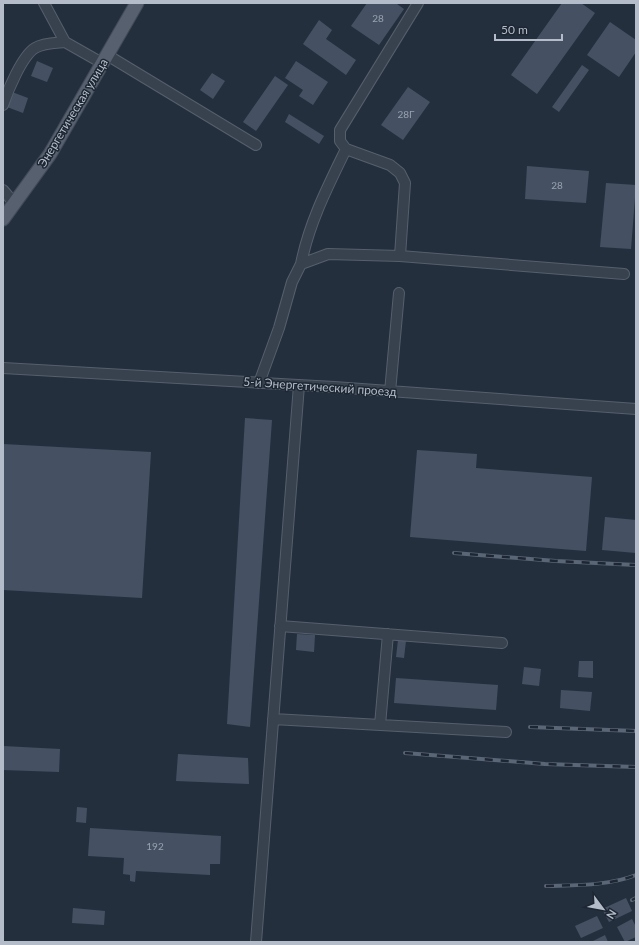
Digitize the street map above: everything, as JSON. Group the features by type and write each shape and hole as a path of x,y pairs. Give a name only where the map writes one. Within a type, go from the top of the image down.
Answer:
{"main road":[{"name":"Энергетическая улица","path":"3,219 50,154 137,3"}],"street":[{"path":"44,3 65,42"},
{"path":"400,256 405,183 400,173 390,165 346,149 340,141 340,130 418,3"},
{"path":"3,104 25,58 35,48 48,44 65,42 104,59 256,145"},
{"path":"258,383 280,328 292,282 301,264 323,194 346,149"},
{"path":"3,190 14,203"},
{"path":"301,264 328,254 400,256 624,274"},
{"path":"390,392 398,293"},
{"name":"5-й Энергетический проезд","path":"3,368 299,385 636,410"},
{"path":"256,942 299,385"},
{"path":"280,626 502,642"},
{"path":"380,725 388,634"},
{"path":"273,719 506,732"}],"building":[{"path":"367,3 398,3 397,4 404,9 379,45 351,26"},
{"path":"562,3 581,3 595,13 537,94 511,75"},
{"path":"319,20 332,30 326,39 356,60 346,75 303,44"},
{"path":"610,22 636,40 636,52 619,77 587,55"},
{"path":"37,61 53,68 47,82 31,76"},
{"path":"296,61 328,82 313,105 299,96 303,90 285,78"},
{"path":"582,65 589,70 559,112 552,107"},
{"path":"212,73 225,81 213,99 200,90"},
{"path":"275,76 288,85 256,131 243,122"},
{"path":"408,87 430,102 403,140 381,125"},
{"path":"12,92 28,98 23,113 7,107"},
{"path":"289,114 324,136 319,144 285,122"},
{"path":"527,166 589,171 586,203 525,199"},
{"path":"606,183 636,185 631,249 600,247"},
{"path":"245,418 272,420 250,727 227,724"},
{"path":"3,444 151,452 142,598 3,590"},
{"path":"417,450 477,454 476,468 592,477 586,551 410,537"},
{"path":"605,517 636,520 636,553 602,550"},
{"path":"297,634 315,635 314,652 296,650"},
{"path":"398,640 406,641 404,658 396,657"},
{"path":"579,661 593,661 593,678 578,677"},
{"path":"524,667 541,669 539,686 522,684"},
{"path":"396,678 498,685 496,710 394,703"},
{"path":"561,690 592,692 590,711 560,708"},
{"path":"3,746 60,749 59,772 3,770"},
{"path":"178,754 248,758 249,784 176,781"},
{"path":"77,807 87,808 86,823 76,822"},
{"path":"90,828 221,836 220,864 210,864 210,875 136,871 135,882 130,881 130,875 123,874 124,858 88,856"},
{"path":"626,898 632,911 609,922 602,909"},
{"path":"73,908 105,911 104,925 72,923"},
{"path":"597,916 603,928 581,938 575,926"},
{"path":"632,919 636,927 636,937 625,942 617,927"},
{"path":"605,935 608,942 591,942"}],"railway":[{"path":"454,553 556,561 636,565"},
{"path":"530,727 636,731"},
{"path":"405,753 545,764 636,767"},
{"path":"546,886 603,883 625,879 636,875"},
{"path":"632,900 636,898"}]}
